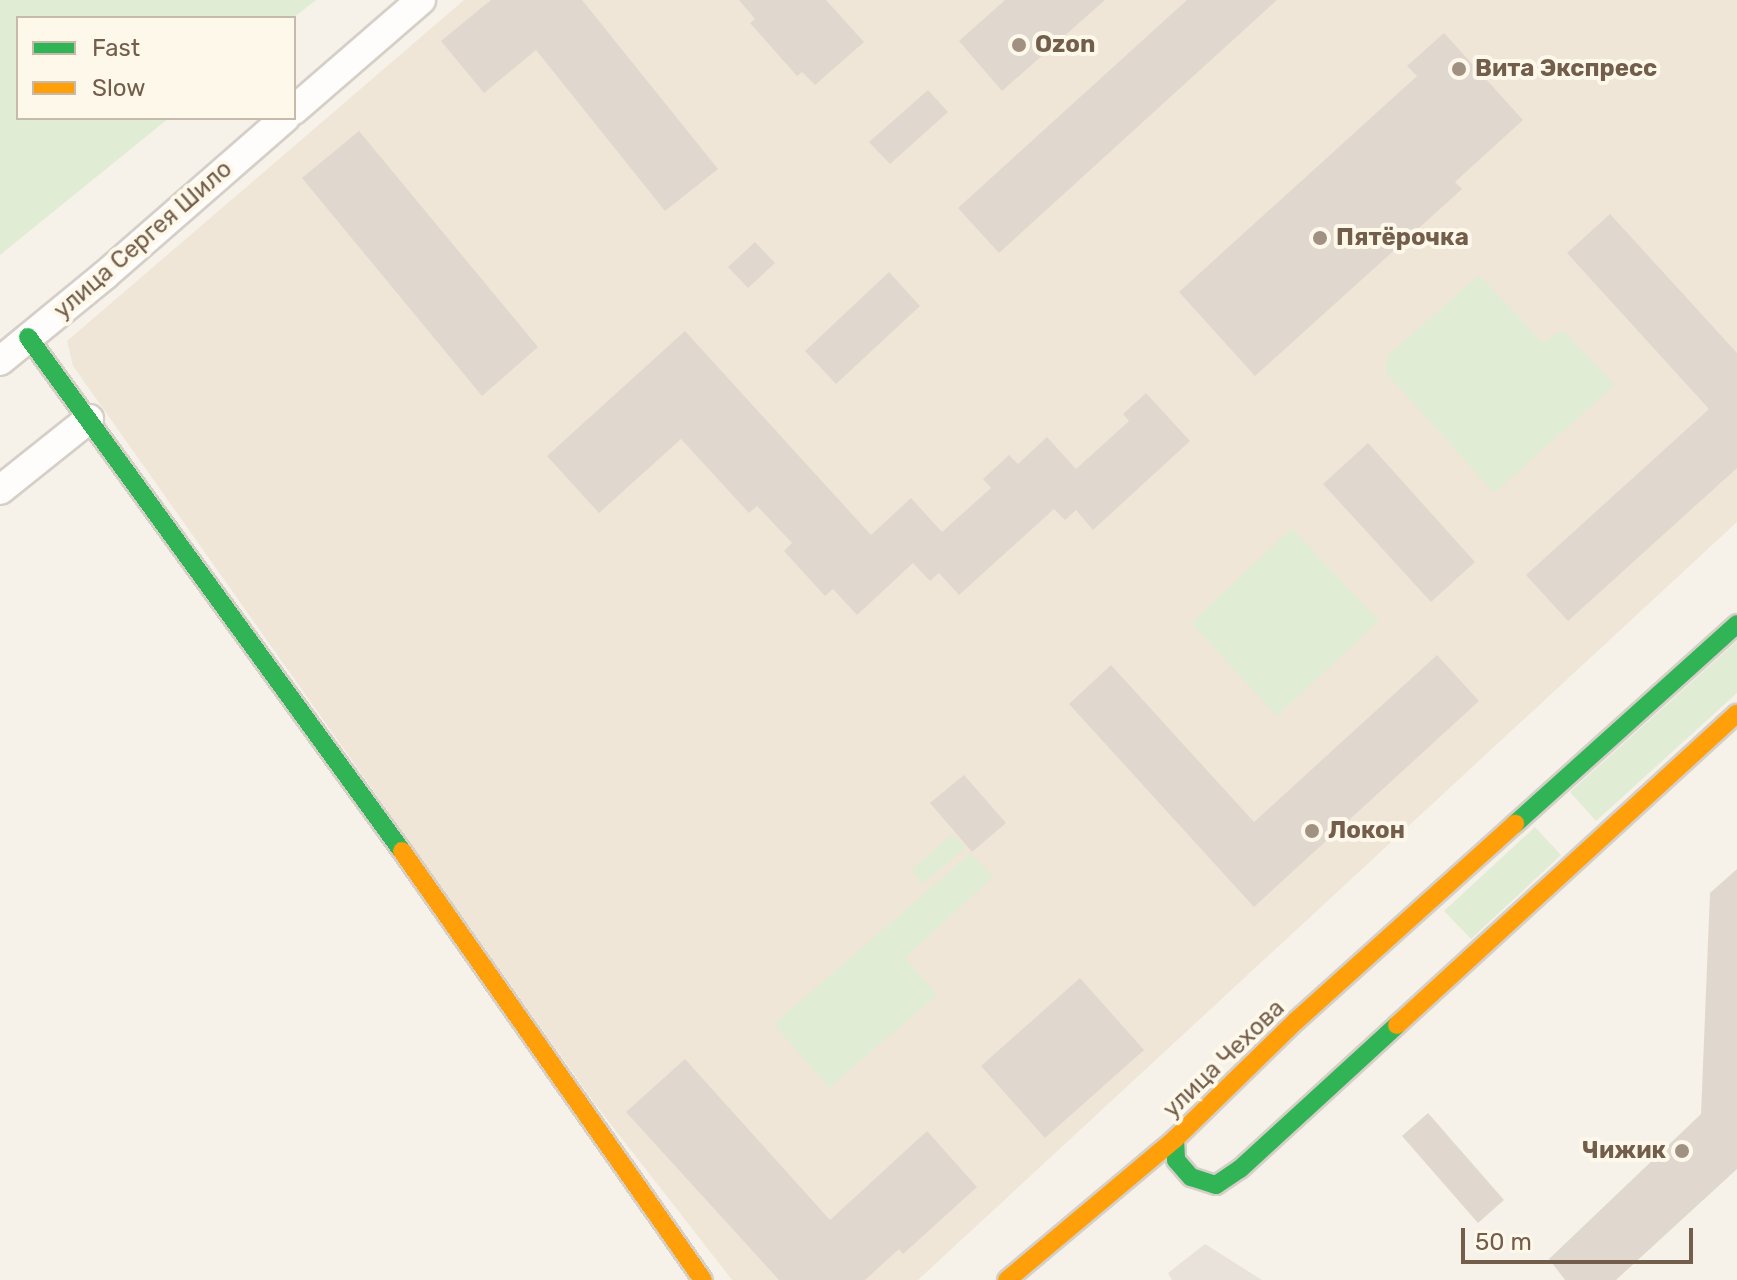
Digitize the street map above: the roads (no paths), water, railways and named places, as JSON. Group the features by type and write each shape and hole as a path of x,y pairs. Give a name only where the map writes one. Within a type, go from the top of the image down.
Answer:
{"street":[{"path":"296,108 421,0"},
{"name":"улица Сергея Шило","path":"0,361 283,120"},
{"path":"28,337 496,980 703,1280"},
{"path":"0,490 89,419"},
{"name":"улица Чехова","path":"1737,624 1550,802 1424,915 1296,1021 1175,1139 1176,1160 1191,1177 1216,1185 1240,1169 1461,955 1584,843 1737,713"},
{"path":"1007,1280 1175,1139"}],"place":[{"name":"Ozon","path":"1019,45"},
{"name":"Вита Экспресс","path":"1459,69"},
{"name":"Пятёрочка","path":"1320,238"},
{"name":"Локон","path":"1312,831"},
{"name":"Чижик","path":"1682,1151"}]}
